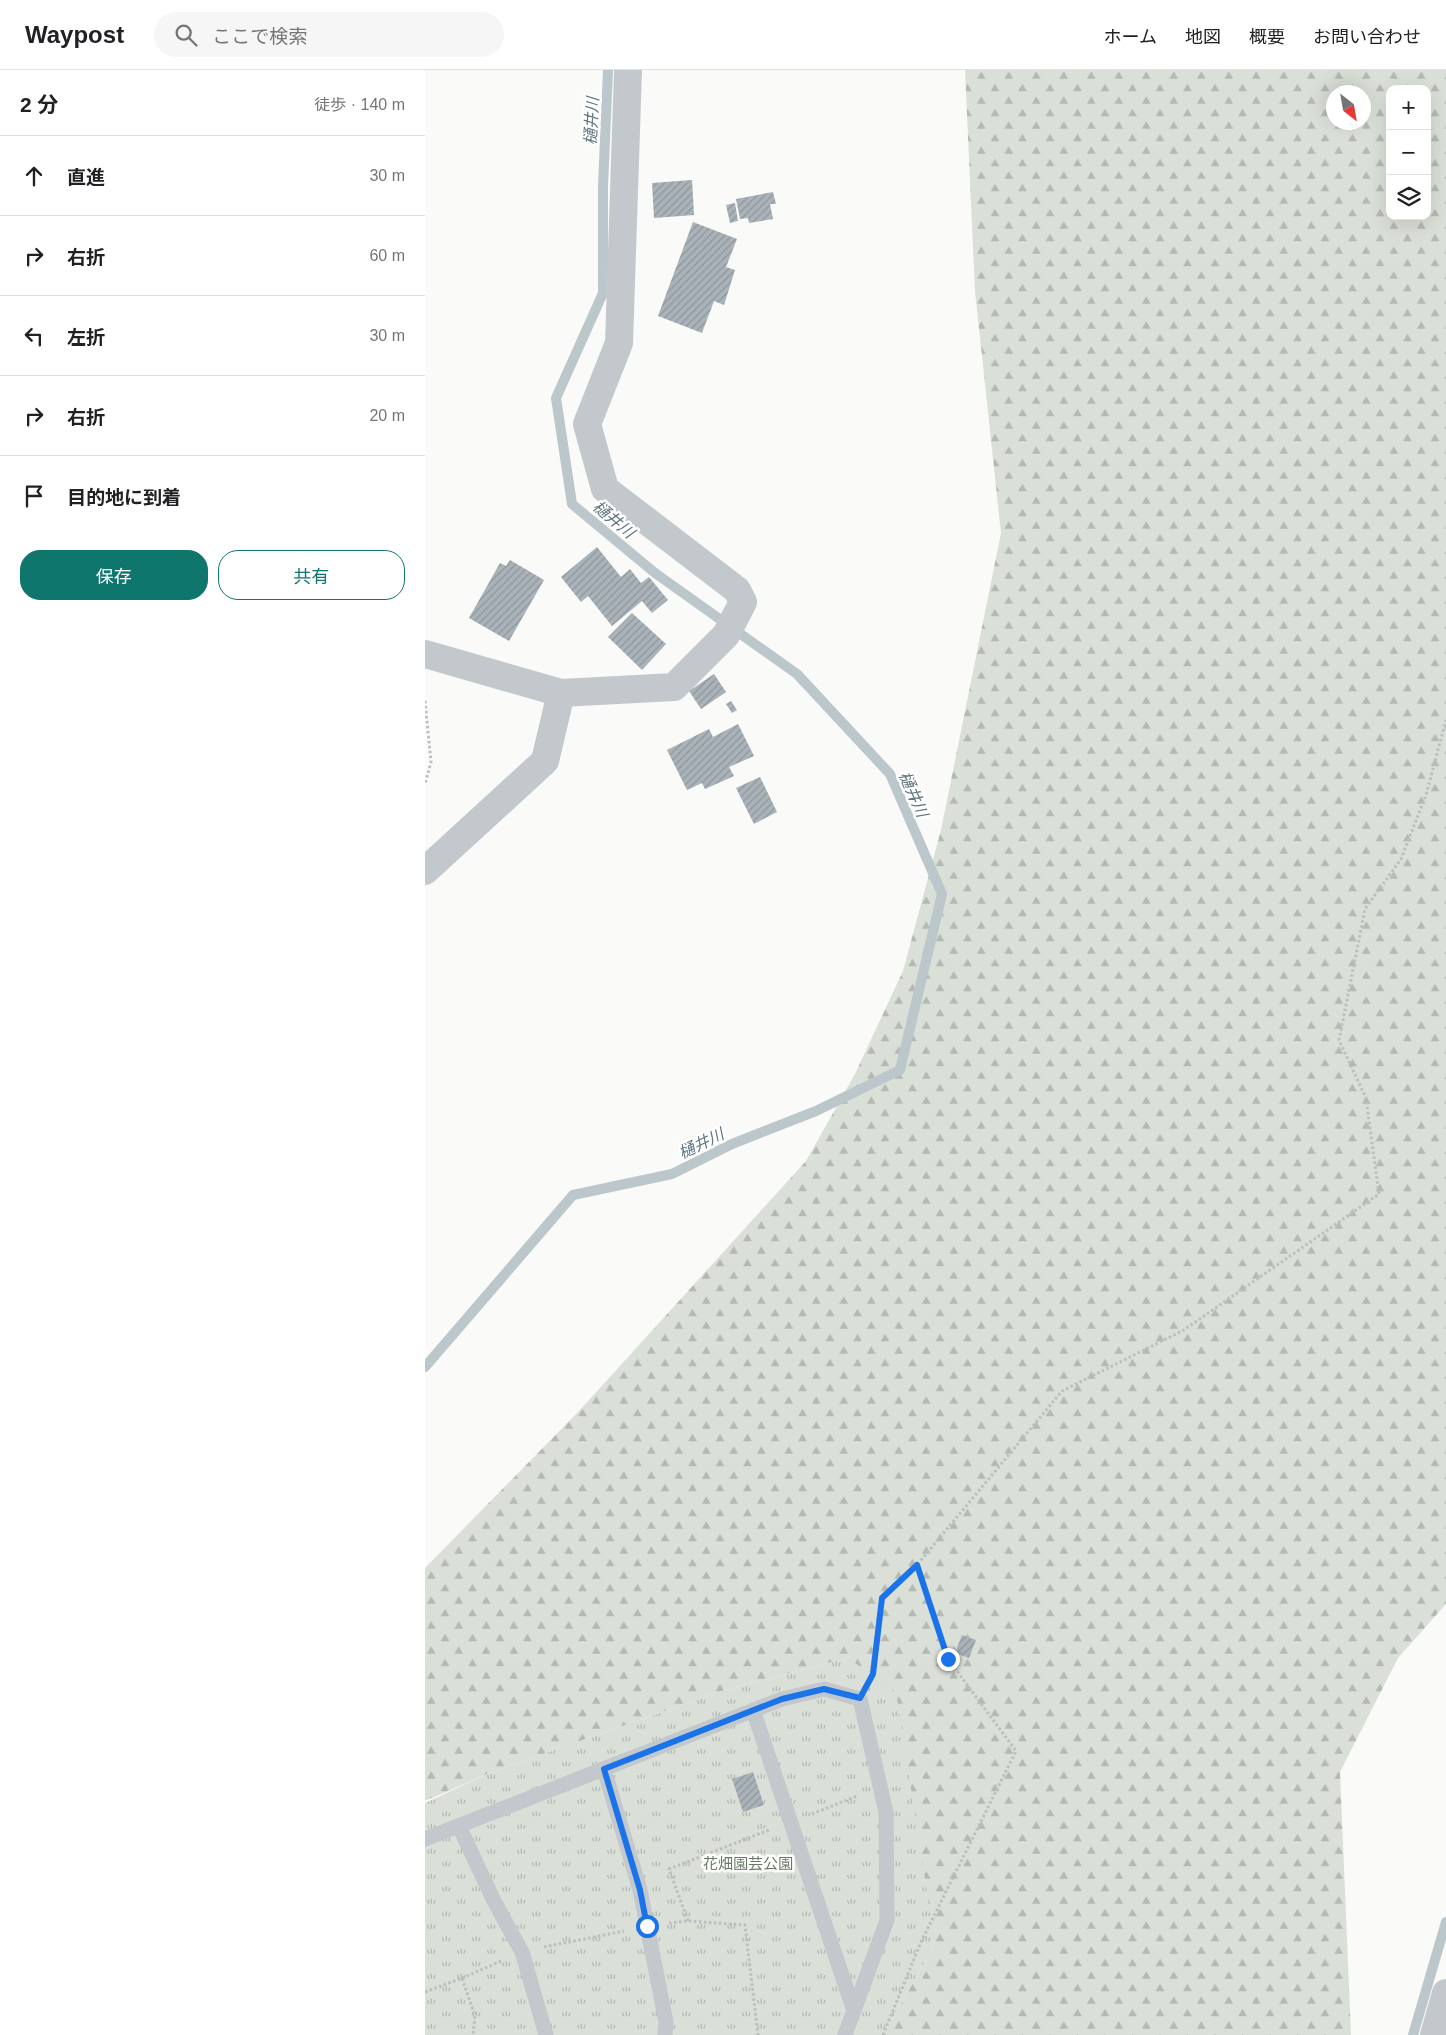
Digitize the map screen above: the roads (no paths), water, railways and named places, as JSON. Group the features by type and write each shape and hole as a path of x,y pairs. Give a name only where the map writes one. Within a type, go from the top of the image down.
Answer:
{"street":[{"path":"425,654 561,693 674,687 726,635 743,602 737,590 605,490 587,424 619,343 628,70"},
{"path":"425,871 545,762 561,693"},
{"path":"1434,2035 1446,1993"}],"lane":[{"path":"425,1839 782,1699 824,1689 860,1698 886,1812 887,1920 845,2035"},
{"path":"753,1710 854,2011"},
{"path":"604,1769 640,1890 666,2022 665,2035"},
{"path":"459,1826 494,1901 522,1952 546,2035"}],"waterway":[{"name":"樋井川","path":"425,1367 573,1195 672,1174 732,1144 816,1111 900,1070 942,894 890,774 797,674 655,573 572,504 556,398 603,293 603,186 608,70"},
{"path":"1413,2035 1446,1922"}],"park label":[{"name":"花畑園芸公園","path":"748,1864"}]}
